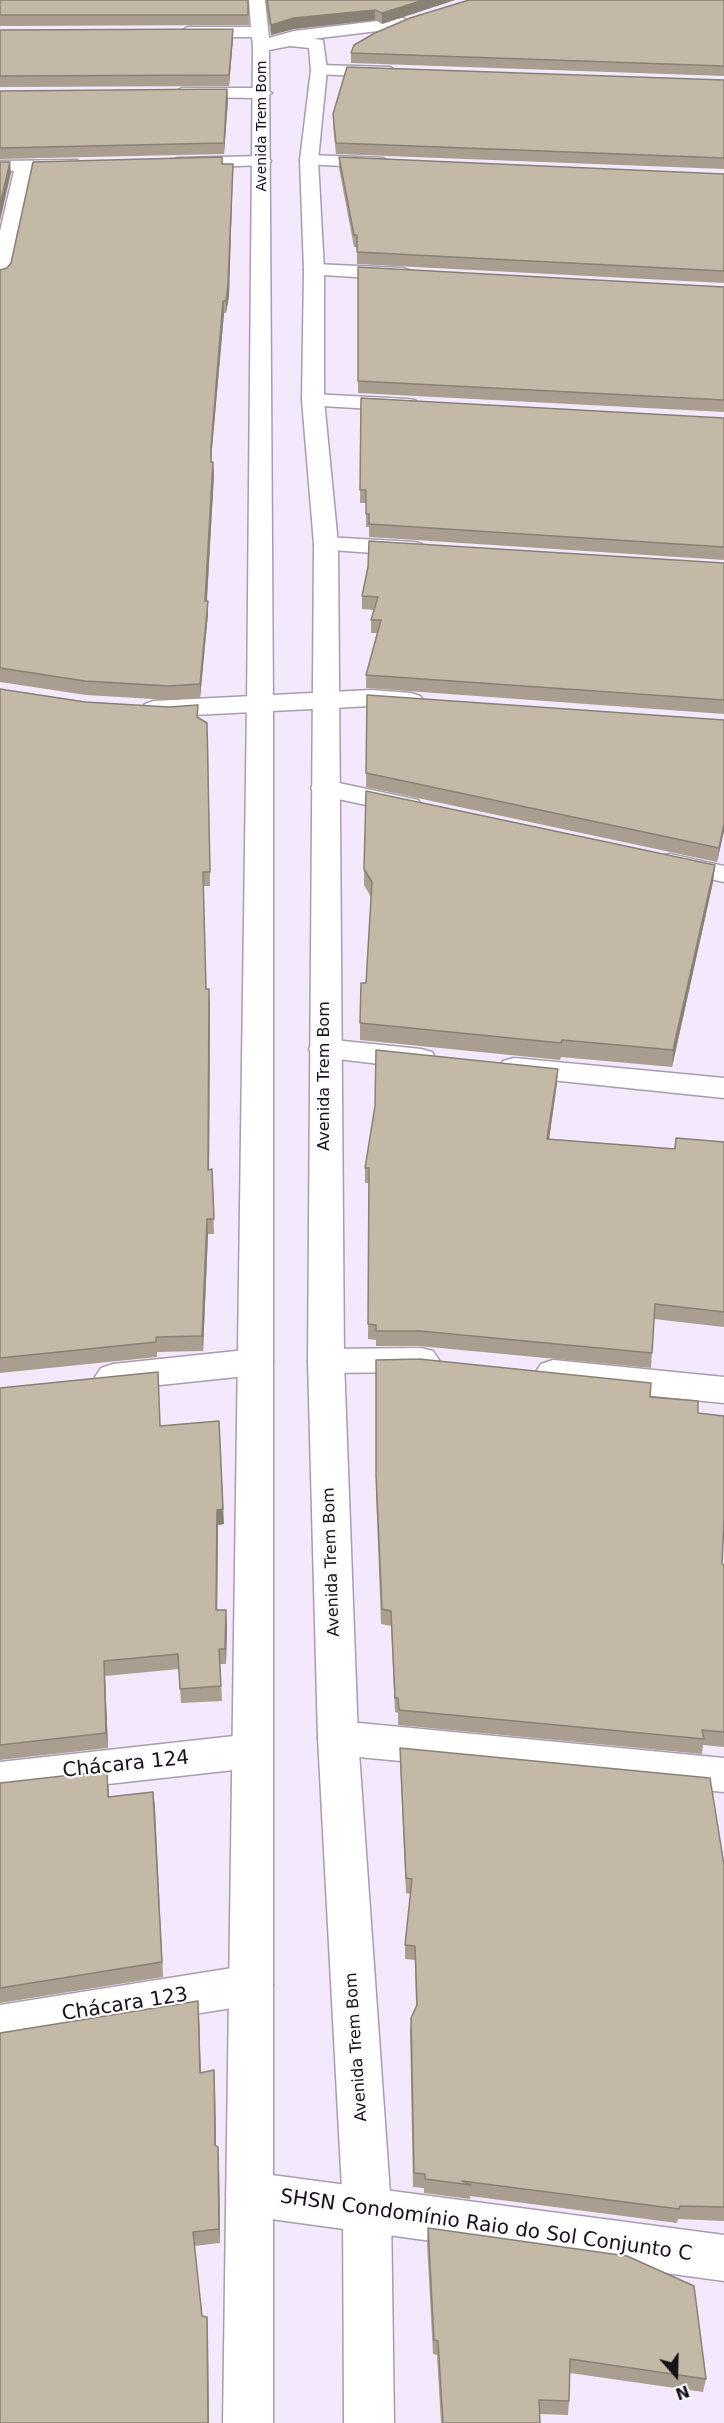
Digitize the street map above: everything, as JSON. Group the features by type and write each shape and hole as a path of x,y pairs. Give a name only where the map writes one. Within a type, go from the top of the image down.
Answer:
{"street":[{"path":"257,0 264,40"},
{"path":"176,32 264,40 406,18 332,59"},
{"name":"Avenida Trem Bom","path":"248,2423 264,40 317,44 332,59 309,160 314,270 313,400 326,544 324,1049 326,1361 338,1738 367,2208 369,2423"},
{"path":"332,59 403,72"},
{"path":"167,93 263,93"},
{"path":"309,160 404,164"},
{"path":"155,163 262,161"},
{"path":"0,166 96,164"},
{"path":"0,274 24,166"},
{"path":"314,270 419,275"},
{"path":"313,400 430,406"},
{"path":"326,544 432,550"},
{"path":"128,708 170,710 371,698 430,702"},
{"path":"325,788 428,810"},
{"path":"644,856 724,874"},
{"path":"324,1049 454,1062"},
{"path":"489,1065 724,1088"},
{"path":"326,1361 419,1360 454,1363"},
{"path":"81,1380 255,1362"},
{"path":"525,1370 724,1390"},
{"path":"338,1738 724,1774"},
{"name":"Chácara 124","path":"0,1779 252,1751"},
{"name":"Chácara 123","path":"0,2025 251,1985"},
{"name":"SHSN Condomínio Raio do Sol Conjunto C","path":"249,2194 367,2208 724,2258"}],"building":[{"path":"0,0 248,0 248,15 0,15"},
{"path":"267,0 424,0 382,13 375,10 294,18 271,25"},
{"path":"469,0 724,0 724,66 351,53 354,45 375,33 410,18"},
{"path":"233,29 229,75 0,76 0,30"},
{"path":"347,67 724,80 724,158 336,143 333,114"},
{"path":"227,89 224,143 0,148 0,91"},
{"path":"222,157 222,164 233,164 228,284 226,301 223,301 211,447 211,462 213,462 205,601 208,601 200,684 169,686 85,681 0,668 0,270 7,268 11,263 33,162"},
{"path":"339,157 724,174 724,271 357,252 357,235 354,235"},
{"path":"0,162 10,162 0,205"},
{"path":"358,267 724,287 724,400 358,381"},
{"path":"361,398 724,418 724,547 369,524 369,514 366,514 366,490 360,490"},
{"path":"369,541 724,563 724,700 366,675 381,620 371,620 378,597 362,596 368,567"},
{"path":"0,689 85,702 169,707 198,705 197,717 207,723 210,872 203,872 206,989 209,989 208,1170 212,1169 214,1219 207,1219 202,1336 156,1337 156,1342 0,1358"},
{"path":"367,695 724,720 724,824 719,848 366,773"},
{"path":"366,791 715,865 673,1050 562,1040 561,1043 360,1023 361,983 366,983 372,882 364,869"},
{"path":"376,1050 558,1069 547,1139 675,1149 676,1138 724,1142 724,1312 655,1304 652,1353 420,1331 376,1331 376,1325 368,1324 369,1168 365,1168 375,1106"},
{"path":"419,1359 651,1383 650,1397 698,1401 698,1413 724,1416 722,1564 724,1565 724,1732 702,1730 704,1739 399,1710 398,1698 395,1698 391,1611 382,1609 376,1476 376,1360"},
{"path":"158,1372 160,1426 219,1421 223,1509 217,1510 216,1610 226,1610 225,1649 219,1649 221,1686 180,1689 178,1654 104,1661 106,1733 0,1745 0,1388"},
{"path":"400,1748 710,1778 724,1865 724,2207 680,2206 679,2209 462,2181 471,2185 425,2179 425,2174 414,2173 411,2018 417,2005 415,1946 405,1945 412,1879 406,1878"},
{"path":"107,1771 108,1797 153,1792 162,1962 0,1988 0,1783"},
{"path":"198,2001 200,2073 214,2070 215,2145 218,2147 219,2229 193,2232 202,2316 207,2317 208,2423 0,2423 0,2033"},
{"path":"428,2228 627,2256 694,2286 706,2379 570,2359 569,2401 539,2400 540,2423 443,2423 438,2341 434,2340"}]}
